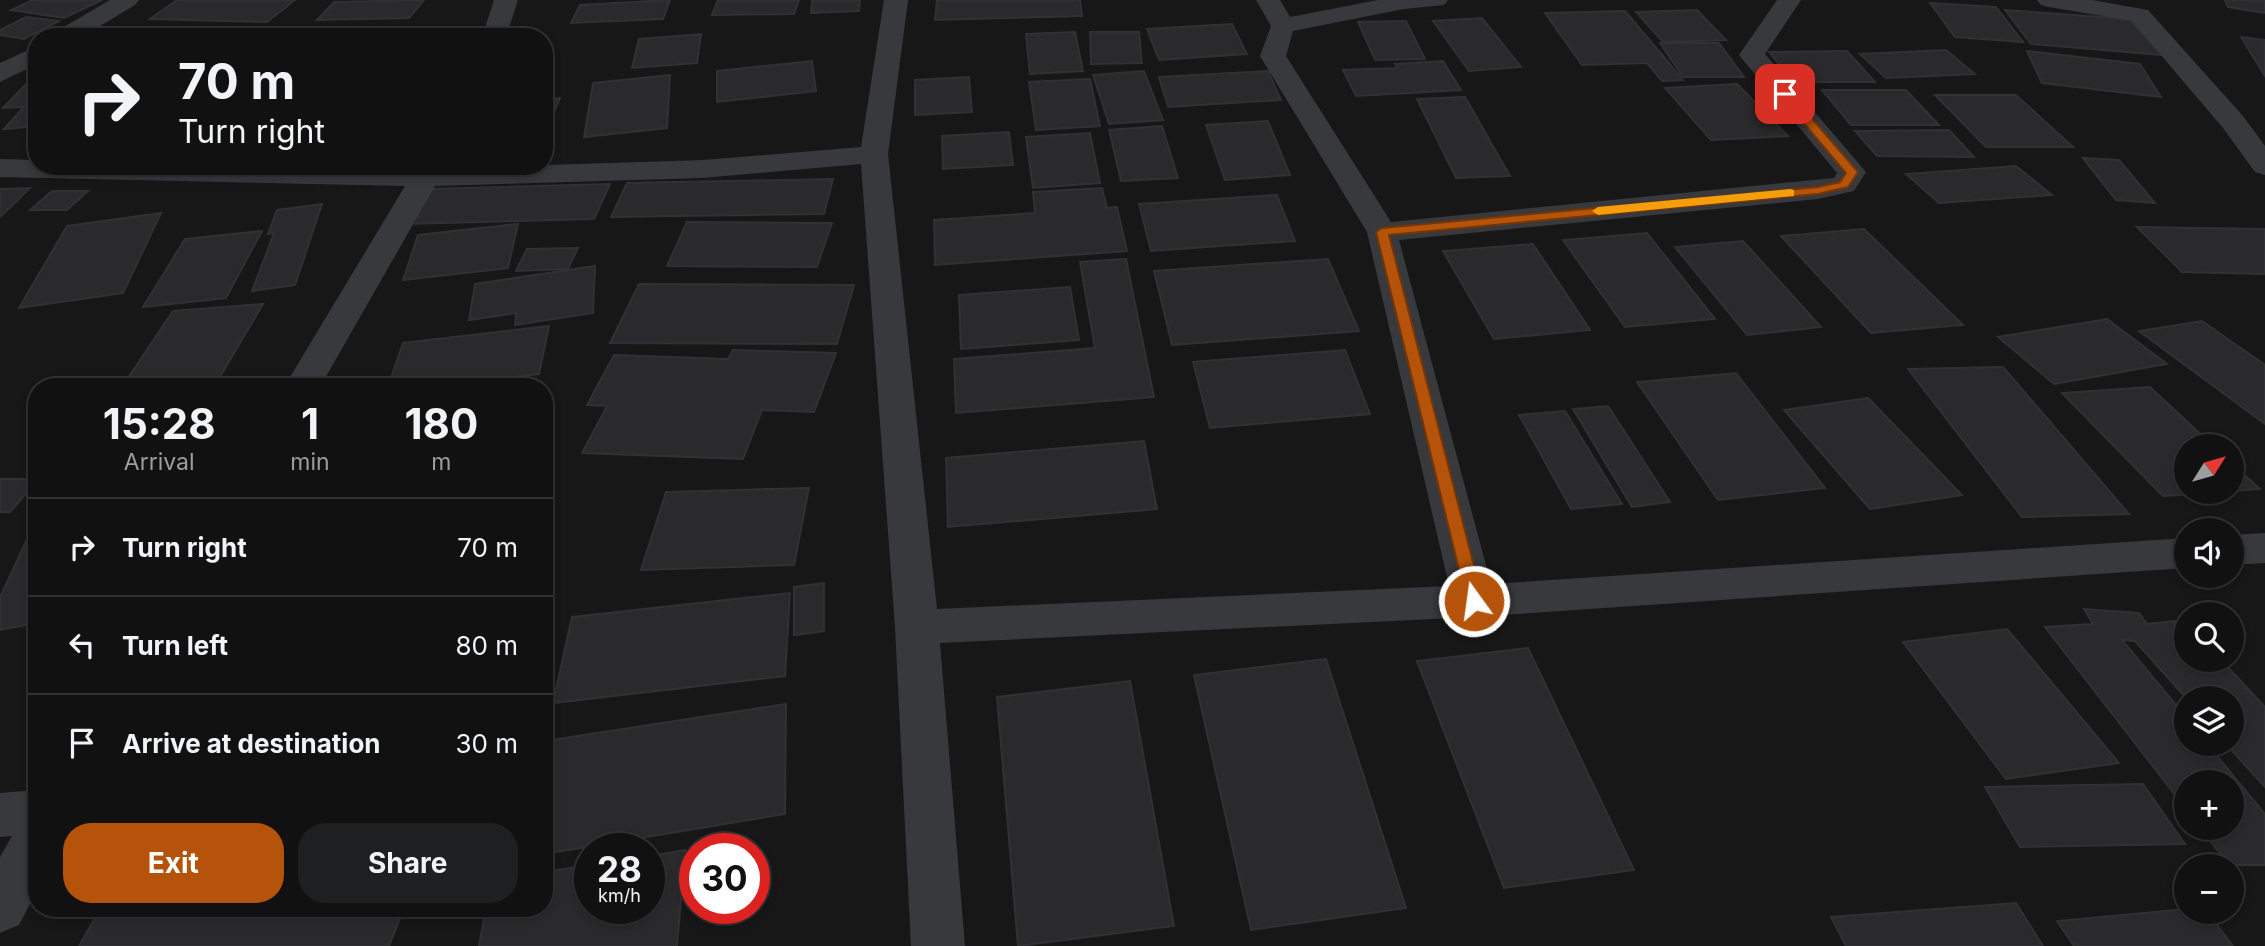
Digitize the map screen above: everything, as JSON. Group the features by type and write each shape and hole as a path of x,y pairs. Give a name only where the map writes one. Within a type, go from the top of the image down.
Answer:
{"street":[{"path":"79,28 127,0"},
{"path":"497,28 506,0"},
{"path":"896,0 874,154 917,627 938,946"},
{"path":"1436,0 1275,13 1273,56 1382,232 1474,601"},
{"path":"1382,232 1818,190 1844,185 1852,172 1752,55 1789,0"},
{"path":"2049,0 2140,7 2265,166"},
{"path":"0,74 28,57"},
{"path":"2233,122 2265,125"},
{"path":"553,171 703,169 874,154"},
{"path":"0,168 28,168"},
{"path":"307,378 431,175"},
{"path":"2244,549 2265,548"},
{"path":"917,627 1474,601 2174,554"},
{"path":"0,815 28,813"},
{"path":"0,908 28,856"}],"building":[{"path":"33,0 102,0 64,18 11,10"},
{"path":"177,0 295,0 267,22 150,19"},
{"path":"424,0 409,18 317,20 334,2"},
{"path":"670,0 663,19 571,23 580,5"},
{"path":"718,0 799,0 794,14 712,15"},
{"path":"812,0 860,0 859,11 811,13"},
{"path":"937,0 1080,0 1082,16 935,20"},
{"path":"2225,0 2265,0 2265,13 2228,7"},
{"path":"1930,3 1996,7 2023,42 1955,37"},
{"path":"1697,10 1726,40 1663,42 1636,12"},
{"path":"2005,10 2129,19 2162,55 2031,44"},
{"path":"1625,11 1683,80 1662,81 1647,63 1582,65 1545,13"},
{"path":"26,17 59,21 45,28 28,28 28,37 24,39 0,35 0,30"},
{"path":"1482,18 1521,67 1469,71 1433,21"},
{"path":"1406,21 1425,59 1375,60 1358,22"},
{"path":"1232,24 1247,54 1159,60 1147,29"},
{"path":"1075,32 1083,71 1030,74 1026,34"},
{"path":"1090,32 1139,32 1142,63 1091,64"},
{"path":"701,34 697,63 632,68 639,39"},
{"path":"2241,37 2265,40 2265,76"},
{"path":"1660,43 1719,43 1744,77 1683,77"},
{"path":"1946,50 1975,74 1886,78 1860,54"},
{"path":"1847,51 1875,82 1794,82 1769,52"},
{"path":"2027,51 2140,64 2161,97 2042,83"},
{"path":"812,61 816,91 717,102 717,71"},
{"path":"1443,61 1461,90 1356,96 1343,70 1398,68 1395,64"},
{"path":"1144,71 1163,120 1109,124 1093,75"},
{"path":"1268,71 1281,100 1168,107 1159,77"},
{"path":"670,75 667,128 584,137 593,83"},
{"path":"969,77 972,112 915,115 915,80"},
{"path":"1090,79 1100,126 1036,130 1029,82"},
{"path":"28,82 28,127 4,129 24,107 3,108"},
{"path":"1737,84 1788,136 1711,140 1665,88"},
{"path":"1822,90 1906,90 1939,125 1851,125"},
{"path":"1935,95 2016,95 2073,147 1986,147"},
{"path":"1465,97 1510,176 1456,178 1417,99"},
{"path":"553,98 560,98 553,114"},
{"path":"1268,121 1290,175 1225,180 1206,125"},
{"path":"1162,126 1178,178 1121,181 1109,130"},
{"path":"1949,130 1974,157 1877,156 1855,131"},
{"path":"1009,132 1013,165 943,169 942,136"},
{"path":"1090,133 1100,183 1033,188 1026,137"},
{"path":"2083,158 2119,160 2155,203 2116,200"},
{"path":"2016,166 2052,195 1939,203 1906,174"},
{"path":"833,179 824,214 611,217 627,183"},
{"path":"610,184 594,219 405,224 428,189"},
{"path":"30,188 0,217 0,189"},
{"path":"1102,188 1107,208 1117,207 1127,251 935,265 934,220 1035,213 1033,192"},
{"path":"52,191 88,191 67,210 30,210"},
{"path":"1277,195 1295,241 1151,251 1139,204"},
{"path":"322,204 295,285 252,291 274,233 268,234 277,210"},
{"path":"161,213 123,293 19,308 67,226"},
{"path":"687,222 832,223 817,267 667,266"},
{"path":"518,224 508,268 403,280 418,235"},
{"path":"2137,227 2265,229 2265,274 2182,272"},
{"path":"1864,229 1963,325 1871,333 1781,236"},
{"path":"262,231 226,298 143,307 185,239"},
{"path":"1647,233 1715,319 1625,327 1563,240"},
{"path":"1743,241 1821,327 1747,335 1675,247"},
{"path":"1533,244 1590,330 1494,339 1443,251"},
{"path":"578,248 568,269 516,271 527,249"},
{"path":"1126,259 1154,397 956,413 954,359 1095,348 1080,262"},
{"path":"1328,259 1359,331 1172,345 1154,271"},
{"path":"595,266 593,313 515,325 516,313 469,320 475,284"},
{"path":"639,284 854,285 837,344 610,343"},
{"path":"1070,287 1079,340 961,349 959,295"},
{"path":"263,304 219,378 128,378 173,311"},
{"path":"2107,319 2167,364 2054,384 1998,337"},
{"path":"2202,321 2265,365 2265,424 2139,331"},
{"path":"549,326 539,374 506,378 391,378 403,343"},
{"path":"733,350 836,353 814,412 762,410 743,459 582,453 607,406 587,405 614,355 728,359"},
{"path":"1345,350 1370,414 1210,428 1193,362"},
{"path":"2003,367 2129,514 2022,517 1908,369"},
{"path":"1736,373 1825,488 1718,500 1637,382"},
{"path":"2150,387 2200,434 2174,434 2174,495 2163,496 2062,393"},
{"path":"1868,398 1962,495 1870,509 1784,410"},
{"path":"1608,406 1670,502 1632,507 1573,409"},
{"path":"1565,411 1622,504 1571,509 1519,415"},
{"path":"1144,441 1157,509 948,527 946,458"},
{"path":"2244,475 2260,489 2244,490"},
{"path":"0,479 28,479 28,491 10,512 0,512"},
{"path":"809,488 794,565 641,570 666,492"},
{"path":"28,537 28,625 0,630 0,597"},
{"path":"824,583 824,631 794,635 794,587"},
{"path":"790,593 785,676 553,703 572,617"},
{"path":"2084,609 2139,613 2147,624 2174,621 2174,672 2232,672 2265,707 2265,787 2237,756 2244,756 2244,686 2175,686 2135,641 2122,640 2174,703 2174,756 2217,756 2229,770 2174,770 2174,794 2045,627 2093,624"},
{"path":"2007,629 2119,763 2006,779 1903,642"},
{"path":"1528,648 1634,870 1504,888 1417,661"},
{"path":"1326,659 1406,908 1251,930 1194,675"},
{"path":"1130,681 1174,926 1018,946 997,697"},
{"path":"786,704 785,814 665,834 574,833 574,849 553,853 553,740"},
{"path":"2143,784 2174,828 2174,840 2182,840 2185,844 2020,847 1985,787"},
{"path":"2244,789 2265,814 2265,865 2244,865 2244,854 2220,854 2209,840 2244,840"},
{"path":"679,851 677,946 479,946 484,917 553,917 553,871 574,867 574,924 665,924 665,853"},
{"path":"2016,903 2043,946 1846,946 1831,917"},
{"path":"2174,910 2174,924 2216,924 2233,946 2074,946 2057,921"},
{"path":"96,917 400,917 389,946 79,946"}],"slow traffic":[{"path":"1598,211 1790,193"}],"route":[{"path":"1474,601 1382,232 1818,190 1844,185 1852,172 1785,94"}]}
